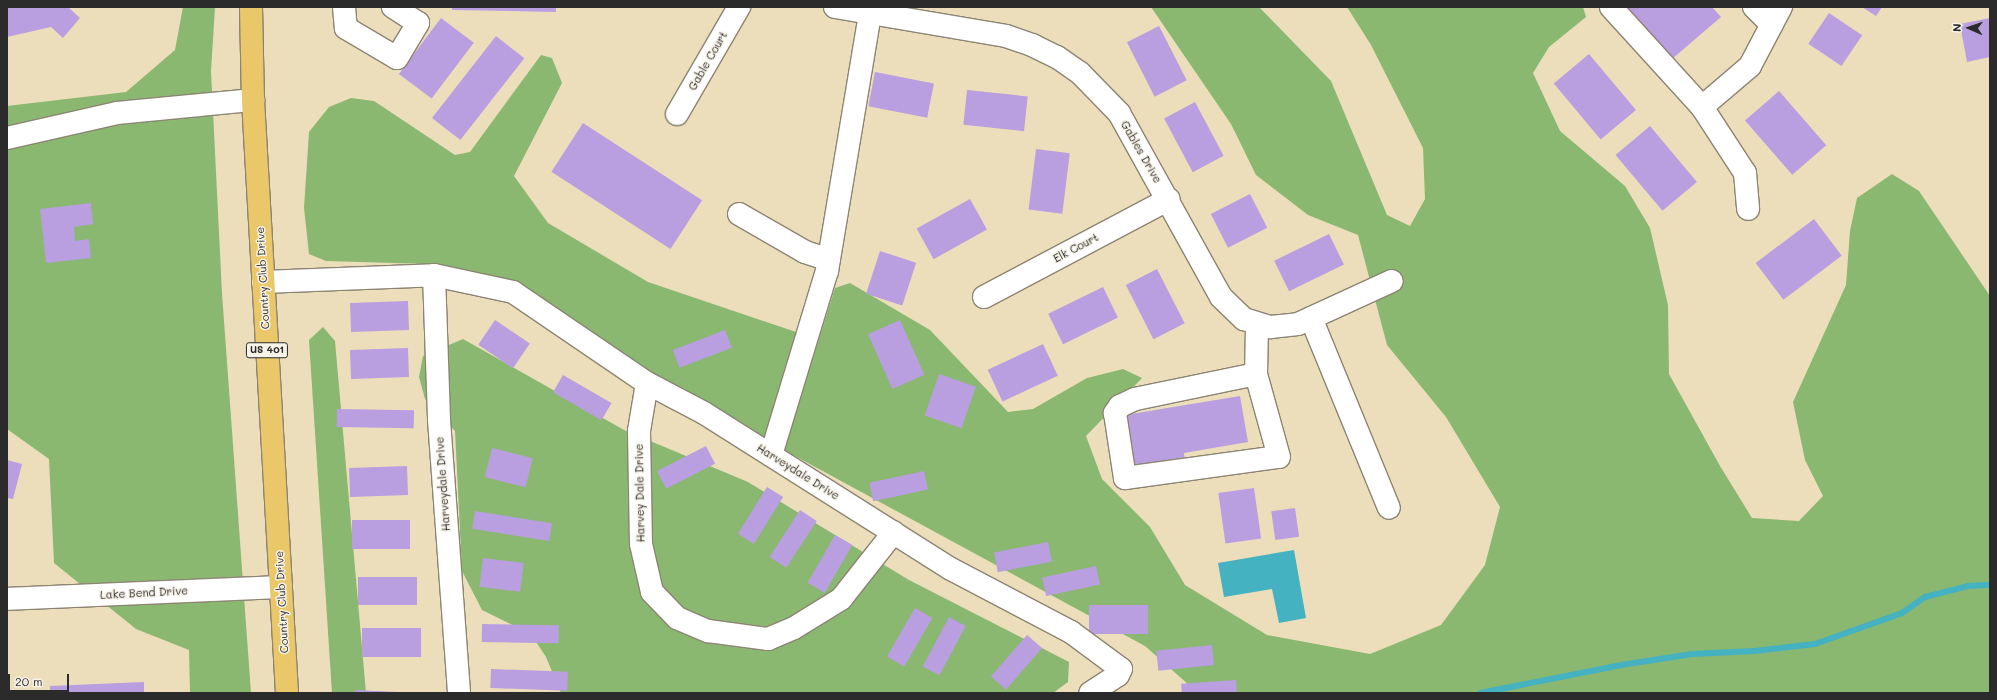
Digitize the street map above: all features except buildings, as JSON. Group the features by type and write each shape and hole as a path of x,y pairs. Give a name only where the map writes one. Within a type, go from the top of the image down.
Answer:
{"main road":[{"name":"Country Club Drive","path":"251,7 253,100 287,693"}],"street":[{"path":"344,7 346,28 397,58 418,23 392,7"},
{"name":"Gable Court","path":"677,114 739,7"},
{"name":"Gables Drive","path":"835,7 1006,36 1032,45 1057,57 1080,73 1119,113 1221,297 1232,311 1257,325 1284,327 1311,318 1392,281"},
{"path":"1611,7 1702,107 1745,173 1748,209"},
{"path":"1702,107 1750,66 1776,16 1754,7"},
{"path":"771,455 829,260 870,13"},
{"path":"7,138 117,113 253,100"},
{"name":"Elk Court","path":"984,297 1168,200"},
{"path":"739,214 805,252 829,260"},
{"name":"Harveydale Drive","path":"434,275 439,420 459,693"},
{"name":"Harveydale Drive","path":"263,282 434,275 513,292 647,383 704,412 951,569 1052,620 1116,664 1120,669 1118,675 1090,693"},
{"path":"1311,318 1388,508"},
{"path":"1256,374 1135,399 1120,406 1115,413 1125,478 1279,457 1256,374 1257,325"},
{"name":"Harvey Dale Drive","path":"647,383 639,431 641,544 652,592 677,618 708,631 768,639 794,628 841,599 894,532"},
{"name":"Lake Bend Drive","path":"7,599 281,587"}],"green space":[{"path":"183,7 215,7 211,71 222,293 251,693 190,693 189,650 136,629 54,563 49,459 7,429 7,106 126,92 175,50"},
{"path":"1151,7 1259,7 1331,81 1387,215 1410,226 1425,199 1423,148 1371,45 1347,7 1583,7 1586,17 1549,47 1533,73 1560,131 1625,186 1650,228 1668,305 1669,374 1720,466 1752,518 1799,521 1823,496 1805,460 1793,402 1846,285 1850,231 1857,198 1892,174 1919,191 1990,296 1990,693 1198,693 1145,646 784,450 835,288 850,283 930,330 1008,412 1033,409 1087,378 1123,369 1142,378 1086,436 1102,479 1150,527 1185,585 1267,635 1370,654 1441,625 1485,565 1500,507 1446,417 1387,345 1358,235 1308,215 1256,175 1231,124"},
{"path":"541,55 552,58 562,83 514,176 548,223 648,282 799,333 764,441 683,388 647,374 515,281 427,264 326,261 309,254 304,208 309,132 329,107 351,98 374,101 455,155 470,152"},
{"path":"323,327 335,341 366,693 332,693 309,340"},
{"path":"463,339 624,430 748,482 909,580 1069,662 1068,682 1053,693 561,693 546,657 531,634 482,610 462,571 455,431 425,399 419,377 423,356"}],"water":[{"path":"1294,550 1306,618 1279,623 1272,589 1224,597 1218,563"}],"waterway":[{"path":"1480,693 1621,665 1692,654 1755,651 1815,644 1902,613 1925,597 1968,586 1990,585"}]}
